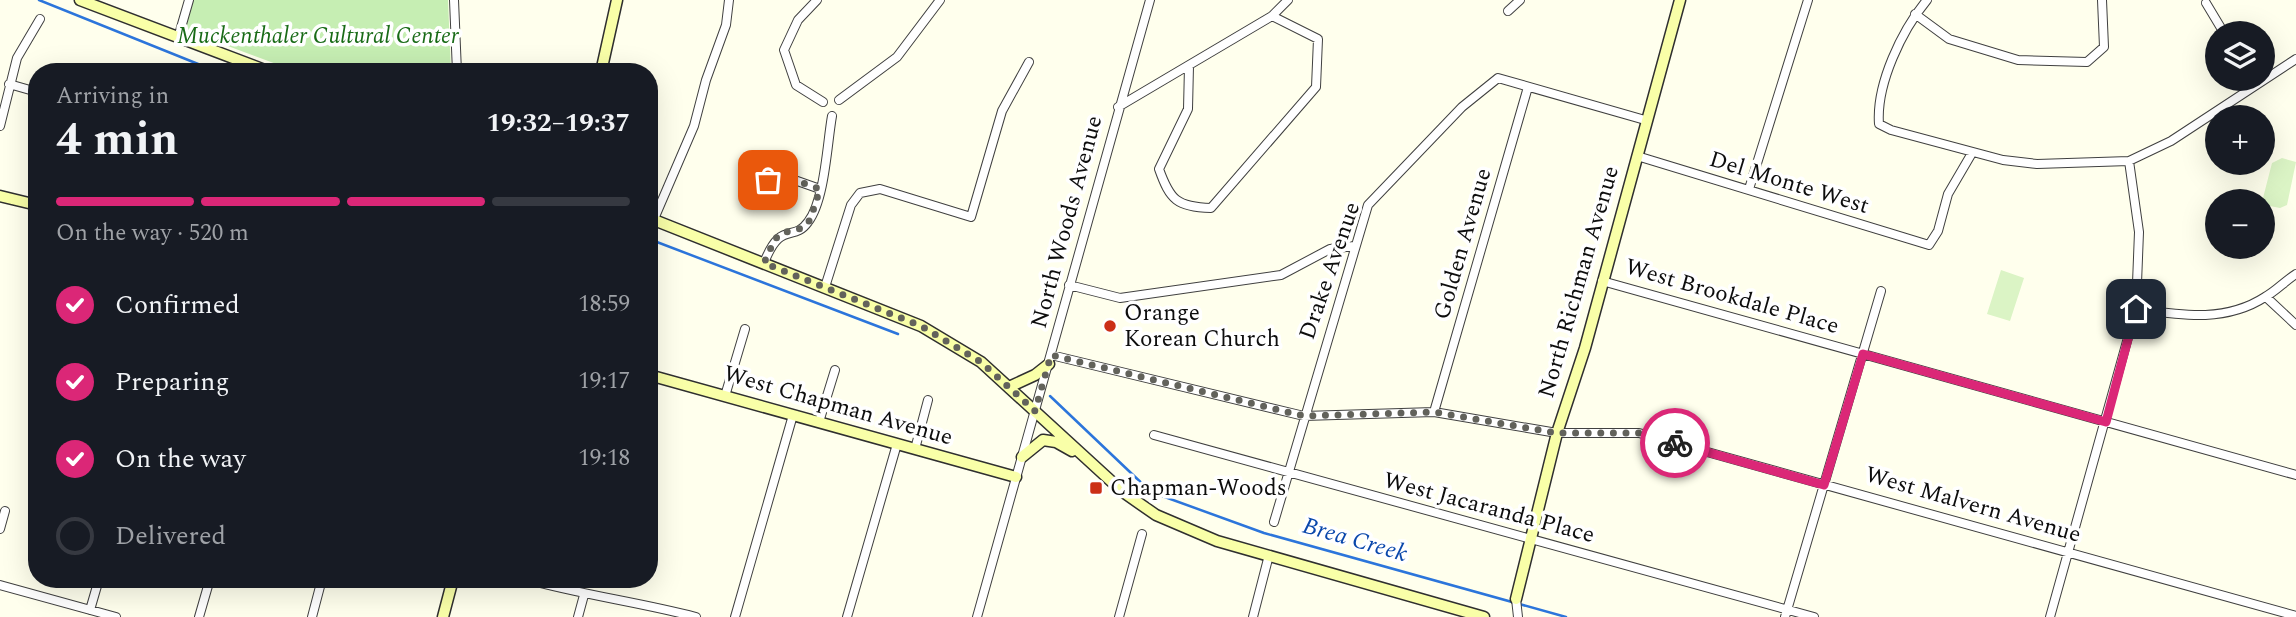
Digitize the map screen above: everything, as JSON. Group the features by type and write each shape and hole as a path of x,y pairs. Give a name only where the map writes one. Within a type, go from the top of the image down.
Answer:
{"main road":[{"path":"80,0 246,63"},
{"path":"603,63 617,0"},
{"name":"North Richman Avenue","path":"1517,609 1530,539 1557,433 1680,0"},
{"path":"0,196 28,203"},
{"path":"658,221 901,316 981,362 1122,492 1156,515 1206,537 1484,617"},
{"path":"1009,387 1035,375 1050,360"},
{"name":"West Chapman Avenue","path":"658,377 1016,477"},
{"path":"1022,457 1043,440 1056,442 1084,457"},
{"path":"443,617 451,588"}],"street":[{"path":"178,38 189,0"},
{"path":"454,0 457,63"},
{"path":"658,206 694,126 706,80 726,25 729,0"},
{"path":"817,0 798,20 783,50 796,85 823,103"},
{"path":"839,100 897,57 940,0"},
{"name":"North Woods Avenue","path":"977,617 1150,0"},
{"path":"1118,107 1272,16 1288,0"},
{"path":"1508,11 1520,0"},
{"path":"1749,189 1808,0"},
{"path":"1927,0 1915,14 1898,43 1878,111 1879,124 1891,130 1972,153 2037,164 2129,161 2171,141 2241,91"},
{"path":"1915,14 1949,39 2018,60 2087,62 2104,47 2102,0"},
{"path":"2206,3 2217,21"},
{"path":"1189,66 1188,108 1159,169 1167,192 1186,208 1211,208 1316,87 1318,39 1272,16"},
{"path":"0,126 17,58 40,19"},
{"path":"2275,70 2296,59"},
{"path":"825,288 851,205 860,193 880,189 971,217 1002,111 1030,62"},
{"name":"Drake Avenue","path":"1274,522 1368,205 1462,107 1498,79 1528,87"},
{"path":"9,84 28,89"},
{"path":"1528,87 1646,120"},
{"name":"Golden Avenue","path":"1434,412 1528,87"},
{"path":"764,263 775,239 782,233 802,228 810,220 820,189 832,116"},
{"name":"Del Monte West","path":"1637,156 1929,245 1938,231 1948,194 1972,153"},
{"path":"2050,617 2136,309 2139,232 2129,161"},
{"path":"750,183 786,177 820,189"},
{"path":"1069,285 1120,298 1281,275 1330,249 1354,246"},
{"path":"2136,309 2189,316 2216,315 2266,297 2296,274"},
{"name":"West Brookdale Place","path":"1602,281 2296,475"},
{"path":"1786,613 1881,291"},
{"path":"2266,297 2296,325"},
{"path":"725,396 745,329"},
{"name":"West Malvern Avenue","path":"1050,360 1304,416 1434,412 1557,433 1639,433 2296,616"},
{"path":"819,422 835,370"},
{"path":"915,449 928,400"},
{"path":"735,617 793,415"},
{"name":"West Jacaranda Place","path":"1154,435 1786,613 1814,617"},
{"path":"847,617 897,444"},
{"path":"0,529 5,512"},
{"path":"1119,617 1142,534"},
{"path":"1253,617 1269,555"},
{"path":"0,585 116,617"},
{"path":"90,610 96,588"},
{"path":"199,617 207,588"},
{"path":"312,617 320,588"},
{"path":"558,588 584,595 656,606 696,617"},
{"path":"578,617 584,595"}],"green space":[{"name":"Muckenthaler Cultural Center","path":"193,0 448,0 451,63 274,63 185,30"},
{"path":"2282,158 2296,162 2287,205 2280,208 2275,207 2275,189 2265,189 2269,175 2275,175 2275,162"},
{"path":"2001,270 2024,278 2010,321 1987,314"}],"waterway":[{"name":"Brea Creek","path":"39,0 196,63"},
{"name":"Brea Creek","path":"658,242 898,334"},
{"name":"Brea Creek","path":"1050,396 1151,492 1264,533 1566,617"}],"way so far":[{"path":"768,180 786,177 820,189 810,220 802,228 782,233 775,239 764,263 921,326 981,362 1035,411 1051,355 1304,416 1434,412 1557,433 1639,433 1675,443"}],"place":[{"name":"Orange Korean Church","path":"1110,326"},
{"name":"Chapman-Woods","path":"1096,488"}],"route":[{"path":"1675,443 1824,485 1863,354 2106,422 2136,309"}]}
